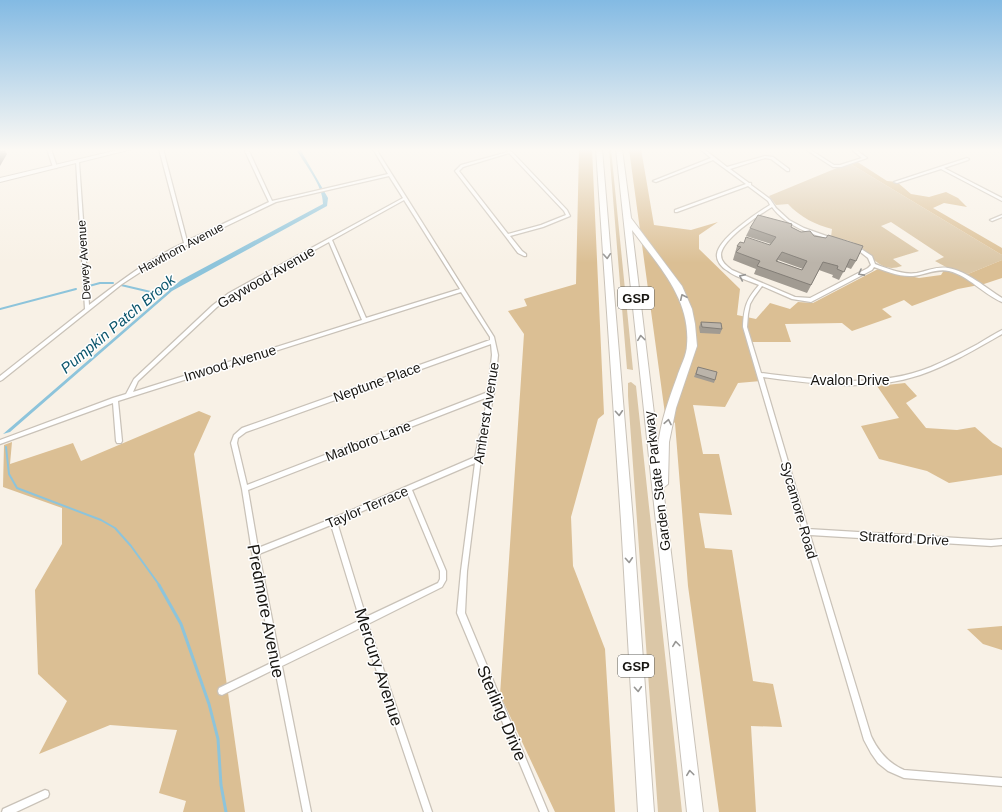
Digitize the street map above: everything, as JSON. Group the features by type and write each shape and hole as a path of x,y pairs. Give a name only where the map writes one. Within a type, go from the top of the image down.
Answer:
{"highway":[{"name":"GSP","path":"602,187 627,521 646,812"},
{"name":"Garden State Parkway","path":"624,187 695,812"},
{"path":"628,219 678,286 688,309 691,324 692,346 670,408 664,442 661,516"}],"street":[{"name":"Dewey Avenue","path":"79,187 87,310"},
{"path":"171,187 186,244"},
{"path":"264,187 271,202"},
{"name":"Hawthorn Avenue","path":"0,379 135,272 166,253 271,202 332,187"},
{"name":"Amherst Avenue","path":"398,187 493,341 495,355 491,394 478,459 464,570 461,613"},
{"path":"469,187 520,252 524,255"},
{"path":"508,236 542,226 568,216 566,211 543,187"},
{"path":"676,211 742,187"},
{"path":"753,187 769,200 779,213 798,226 820,236 839,240"},
{"path":"977,187 1002,200"},
{"name":"Gaywood Avenue","path":"128,395 136,380 224,299 405,198"},
{"path":"772,205 736,231 720,247 719,253 722,264 730,271 795,298 811,300 870,269 873,265"},
{"path":"992,220 1002,216"},
{"path":"330,240 365,321"},
{"path":"851,244 864,251 870,257 873,265 900,275 918,274 939,269 949,269 1002,300"},
{"name":"Sycamore Road","path":"761,285 748,300 745,327 866,738 879,759 892,770 904,774 1002,782"},
{"name":"Inwood Avenue","path":"0,442 115,399 462,290"},
{"name":"Avalon Drive","path":"759,375 841,383 890,381 924,371 968,351 1002,332"},
{"name":"Neptune Place","path":"260,424 493,341"},
{"name":"Marlboro Lane","path":"245,489 491,394"},
{"path":"115,399 119,441"},
{"name":"Predmore Avenue","path":"260,424 239,433 234,443 245,489 254,552 306,812"},
{"name":"Taylor Terrace","path":"254,552 333,521 478,459"},
{"path":"222,691 435,588 443,580 443,571 409,489"},
{"name":"Mercury Avenue","path":"333,521 364,622 428,812"},
{"name":"Stratford Drive","path":"806,532 991,543 1002,542"},
{"name":"Sterling Drive","path":"461,613 544,812"},
{"path":"6,812 45,794"}],"shaded area":[{"path":"578,187 594,187 604,414 598,419 571,517 573,566 605,649 615,812 555,812 500,695 524,334 508,311 527,306 524,299 576,284"},
{"path":"612,187 615,187 633,370 627,369"},
{"path":"634,187 647,187 654,225 691,230 718,222 699,235 699,249 740,289 737,315 756,319 770,303 790,309 798,302 813,303 878,269 919,278 941,275 946,267 968,274 1002,260 1002,278 984,284 958,289 912,306 904,300 882,309 892,317 852,331 842,323 785,324 791,342 750,342 761,381 738,383 725,407 693,405 703,454 719,454 732,515 699,513 705,548 732,550 753,681 773,684 782,727 751,726 756,812 719,812 688,586 675,423 665,414"},
{"path":"791,187 889,187 1002,255 1002,260 968,274 946,267 935,261 944,257 891,222 881,226 919,251 893,259 902,266 888,268 882,266 855,243 831,237 832,229 808,220 788,204 776,205 769,196"},
{"path":"889,187 903,187 911,194 929,197 946,192 958,198 967,207 944,203 933,208 1002,248 1002,255"},
{"path":"631,382 636,386 682,812 658,812 628,396 628,383"},
{"path":"905,383 917,396 906,403 926,428 957,430 975,427 993,443 1002,448 1002,475 949,483 927,471 879,459 861,426 899,418 877,386"},
{"path":"199,411 211,416 194,454 245,812 183,812 186,801 159,793 177,730 110,725 39,754 67,701 38,674 35,590 62,544 62,508 3,487 4,445 12,442 10,464 73,443 81,461"},
{"path":"1002,626 1002,650 983,644 967,629"}],"water":[{"path":"319,187 322,187 328,198 327,206 172,291 10,432 3,434 181,280 323,204"}],"building":[{"path":"758,215 792,224 791,227 801,232 810,231 814,236 826,238 828,235 863,246 856,261 850,259 844,272 837,269 838,266 823,262 811,285 757,266 760,261 736,252 741,247 737,246 740,242 744,243 746,237 770,245 776,237 750,228","holes":["782,252 807,261 802,270 776,261"]},
{"path":"701,322 721,323 722,329 702,327"},
{"path":"698,367 717,372 715,380 696,374"}],"waterway":[{"path":"89,286 100,283 113,283"},
{"name":"Pumpkin Patch Brook","path":"121,285 155,293 172,288"},
{"path":"0,309 76,289"},
{"path":"6,447 9,474 17,488 101,520 115,528 131,546 160,586"},
{"path":"159,585 181,624 209,704 218,739 221,785 226,812"}]}
